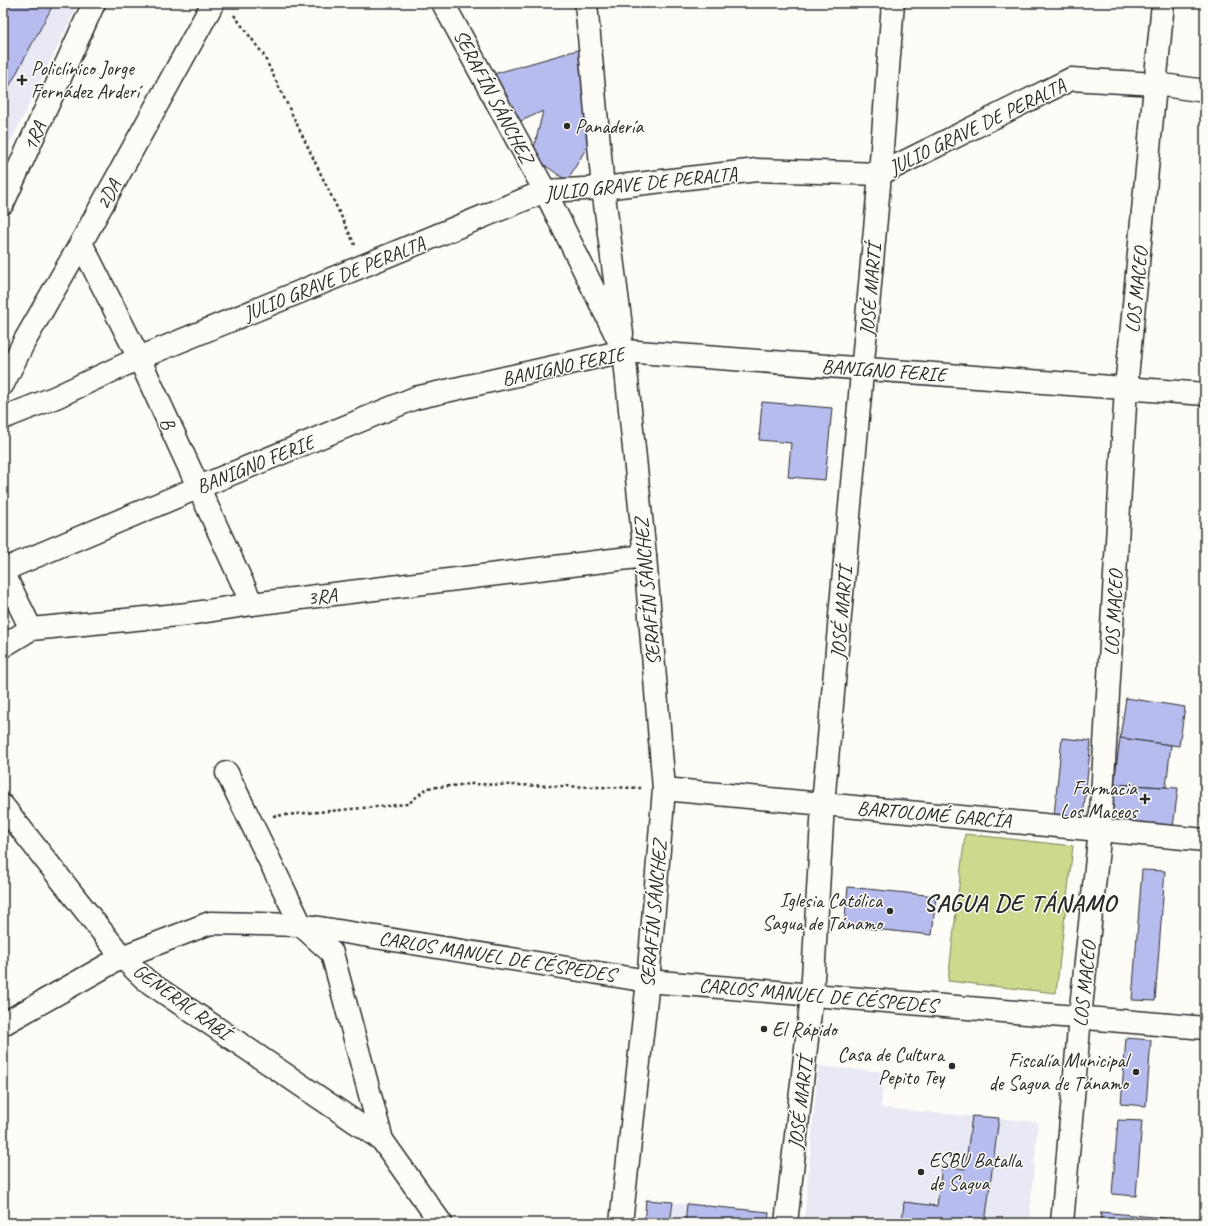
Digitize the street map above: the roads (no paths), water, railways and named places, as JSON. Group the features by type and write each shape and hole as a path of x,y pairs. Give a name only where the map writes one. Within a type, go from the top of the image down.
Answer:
{"street":[{"name":"1RA","path":"3,202 94,3"},
{"name":"SERAFÍN SÁNCHEZ","path":"443,3 545,191 624,351 645,556 664,789 648,981 621,1223"},
{"path":"586,3 603,188 624,351"},
{"name":"JOSÉ MARTÍ","path":"786,1223 812,995 823,804 863,369 893,3"},
{"name":"LOS MACEO","path":"1062,1223 1080,1017 1100,830 1126,388 1163,3"},
{"name":"2DA","path":"3,384 24,342 81,243 222,6"},
{"name":"JULIO GRAVE DE PERALTA","path":"3,418 56,397 139,358 545,191 603,188 757,170 880,174 1071,79 1156,84 1205,91"},
{"name":"B","path":"81,243 139,358 197,488 252,604"},
{"name":"BANIGNO FERIE","path":"3,571 197,488 415,398 624,351 1205,394"},
{"name":"3RA","path":"3,646 31,629 188,614 252,604 645,556"},
{"path":"3,571 31,629"},
{"name":"GENERAL RABÍ","path":"227,773 301,924 332,953 382,1140 441,1223"},
{"name":"BARTOLOMÉ GARCÍA","path":"664,789 1205,840"},
{"name":"GENERAL RABÍ","path":"3,806 122,956 147,981 382,1140"},
{"name":"CARLOS MANUEL DE CÉSPEDES","path":"3,1024 122,956 210,922 301,924 648,981 1205,1028"}],"place":[{"name":"Policlínico Jorge Fernádez Arderí","path":"22,80"},
{"name":"Panadería","path":"567,126"},
{"name":"Farmacia Los Maceos","path":"1145,799"},
{"name":"Iglesia Católica Sagua de Tánamo","path":"890,911"},
{"name":"El Rápido","path":"764,1029"},
{"name":"Casa de Cultura Pepito Tey","path":"952,1066"},
{"name":"Fiscalía Municipal de Sagua de Tánamo","path":"1136,1072"},
{"name":"ESBU Batalla de Sagua","path":"921,1172"}],"district":[{"name":"SAGUA DE TÁNAMO","path":"1020,903"}]}
